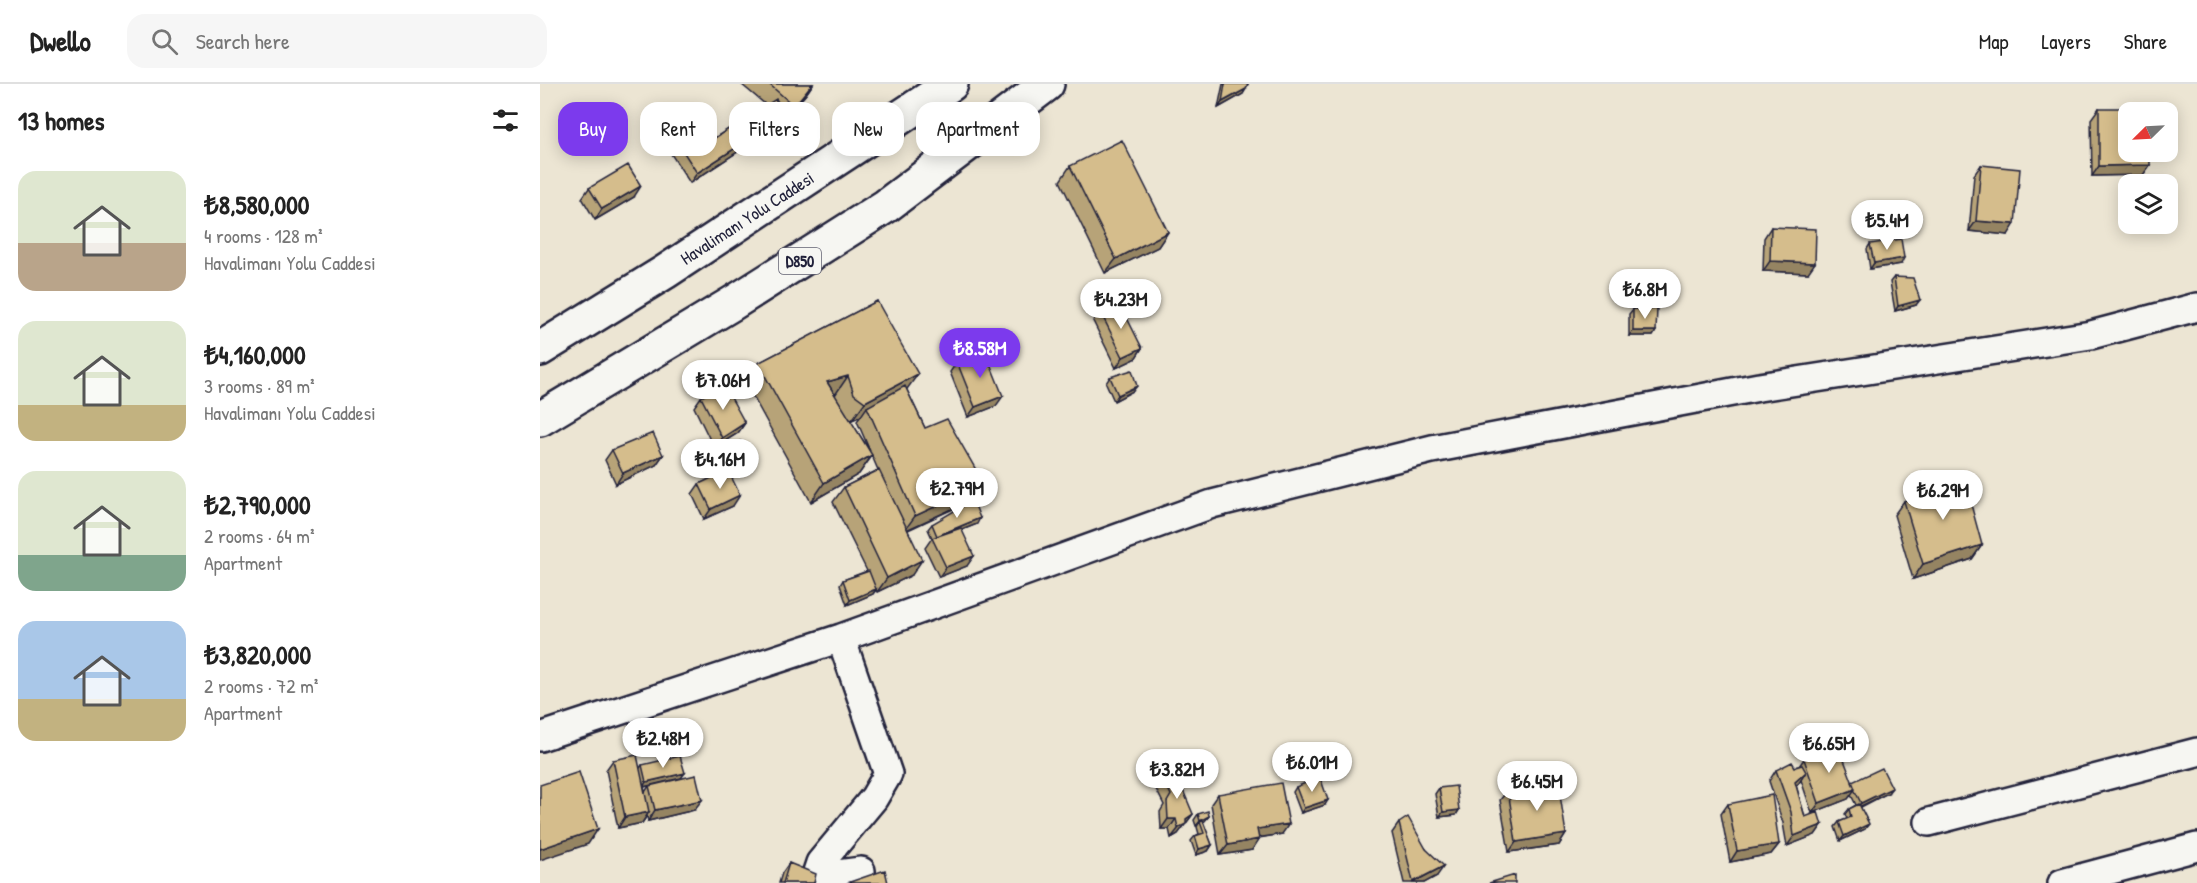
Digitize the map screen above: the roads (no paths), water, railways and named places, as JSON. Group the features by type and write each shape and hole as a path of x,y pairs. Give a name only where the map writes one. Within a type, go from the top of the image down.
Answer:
{"highway":[{"name":"Havalimanı Yolu Caddesi","path":"540,349 665,272 951,84"},
{"name":"D850","path":"540,419 732,303 886,206 1047,84"}],"street":[{"path":"540,737 841,638 1212,504 1432,449 1759,387 2091,335 2197,307"},
{"path":"841,638 888,774 874,798 820,863 817,872 838,874 861,871"},
{"path":"1929,822 2197,752"},
{"path":"2062,883 2197,847"}]}
